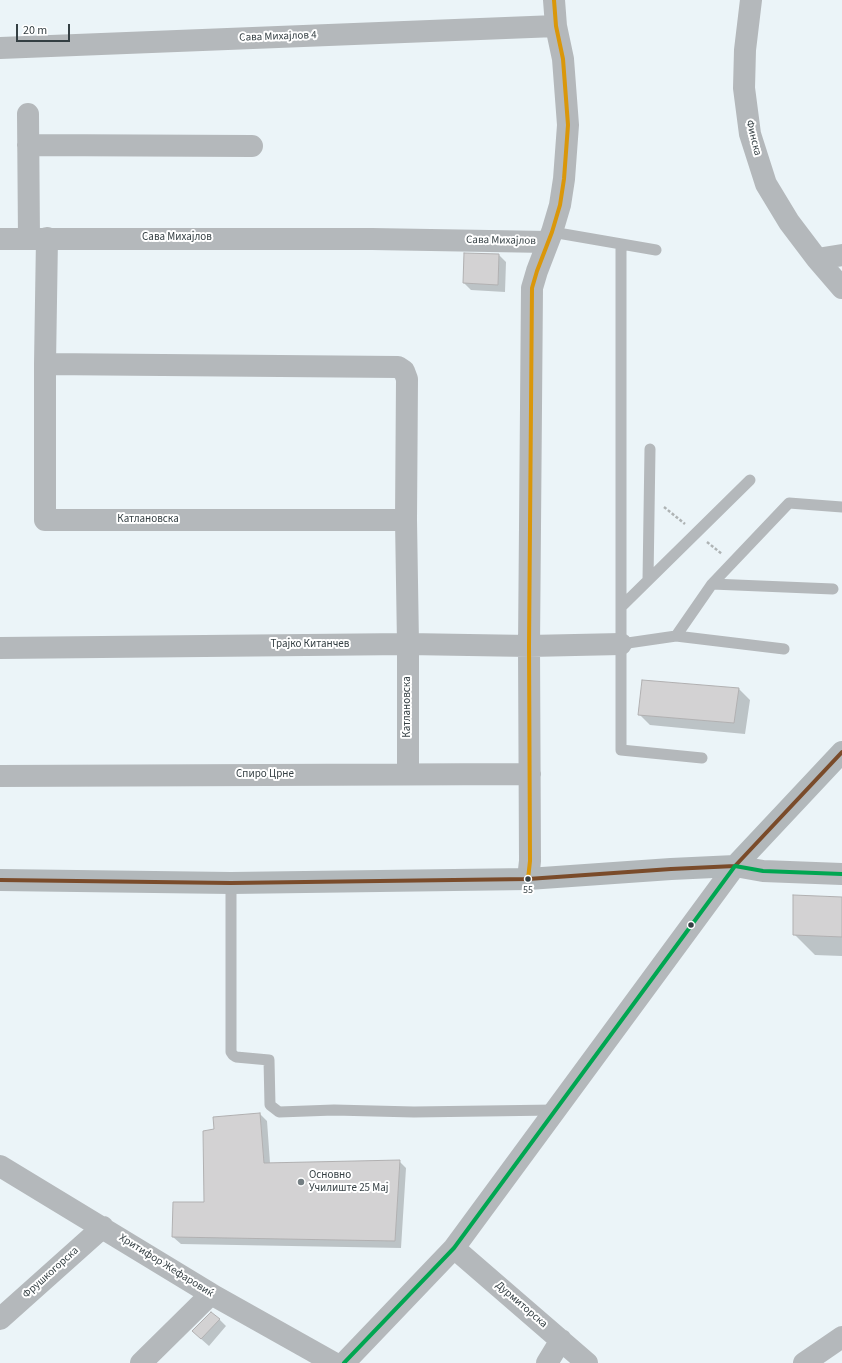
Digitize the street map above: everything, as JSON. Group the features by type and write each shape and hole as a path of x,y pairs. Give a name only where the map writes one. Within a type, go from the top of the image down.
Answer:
{"main road":[{"path":"0,880 231,883 528,879 735,866 834,764 842,752"}],"street":[{"path":"550,237 560,205 564,178 568,125 563,59 556,26 554,0"},
{"name":"Финска","path":"751,0 745,50 744,88 750,134 766,184 789,222 817,259 842,288"},
{"name":"Сава Михајлов 4","path":"0,48 556,26"},
{"path":"28,114 28,145 38,239"},
{"path":"28,145 252,146"},
{"name":"Сава Михајлов","path":"0,239 372,239 550,237 532,288 529,646 530,774 528,879"},
{"name":"Катлановска","path":"38,239 45,364 45,520 406,520"},
{"path":"817,259 842,255"},
{"name":"Катлановска","path":"45,364 398,367 404,371 407,379 406,520 408,774"},
{"name":"Трајко Китанчев","path":"0,648 408,644 529,646 621,644"},
{"name":"Спиро Црне","path":"0,776 530,774"},
{"path":"344,1363 454,1248 735,866 763,871 842,874"},
{"name":"Хритифор Жефаровиќ","path":"0,1166 211,1294 334,1363"},
{"name":"Фрушкогорска","path":"0,1319 102,1227"},
{"name":"Дурмиторска","path":"454,1248 587,1363"},
{"path":"141,1363 211,1294"},
{"path":"804,1363 842,1337"},
{"path":"547,1363 561,1340"}],"lane":[{"path":"550,237 621,244 656,250"},
{"path":"621,244 621,750 702,758"},
{"path":"648,580 650,449"},
{"path":"621,607 750,480"},
{"path":"676,636 712,584 789,503 842,507"},
{"path":"712,584 833,589"},
{"path":"621,644 676,636 784,649"},
{"path":"231,883 231,1052 236,1057 269,1060 270,1105 279,1112 334,1110 414,1112 555,1110"}],"building":[{"path":"464,253 499,254 498,285 463,283"},
{"path":"642,680 739,688 734,723 638,715"},
{"path":"793,895 842,897 842,937 793,935"},
{"name":"Основно Училиште 25 Мај","path":"260,1113 264,1163 400,1160 395,1241 172,1237 173,1202 204,1202 203,1131 214,1129 213,1117"},
{"path":"211,1312 220,1319 201,1339 192,1331"}],"transit line":[{"path":"528,879 530,861 529,646 532,288 560,205 564,179 568,125 563,59 556,26 554,0"},
{"path":"0,880 231,883 528,879 735,866 842,752"},
{"path":"344,1363 454,1248 735,866 763,871 842,874"}],"place":[{"name":"55","path":"528,879"},
{"name":"Основно Училиште 25 Мај","path":"301,1182"}]}
